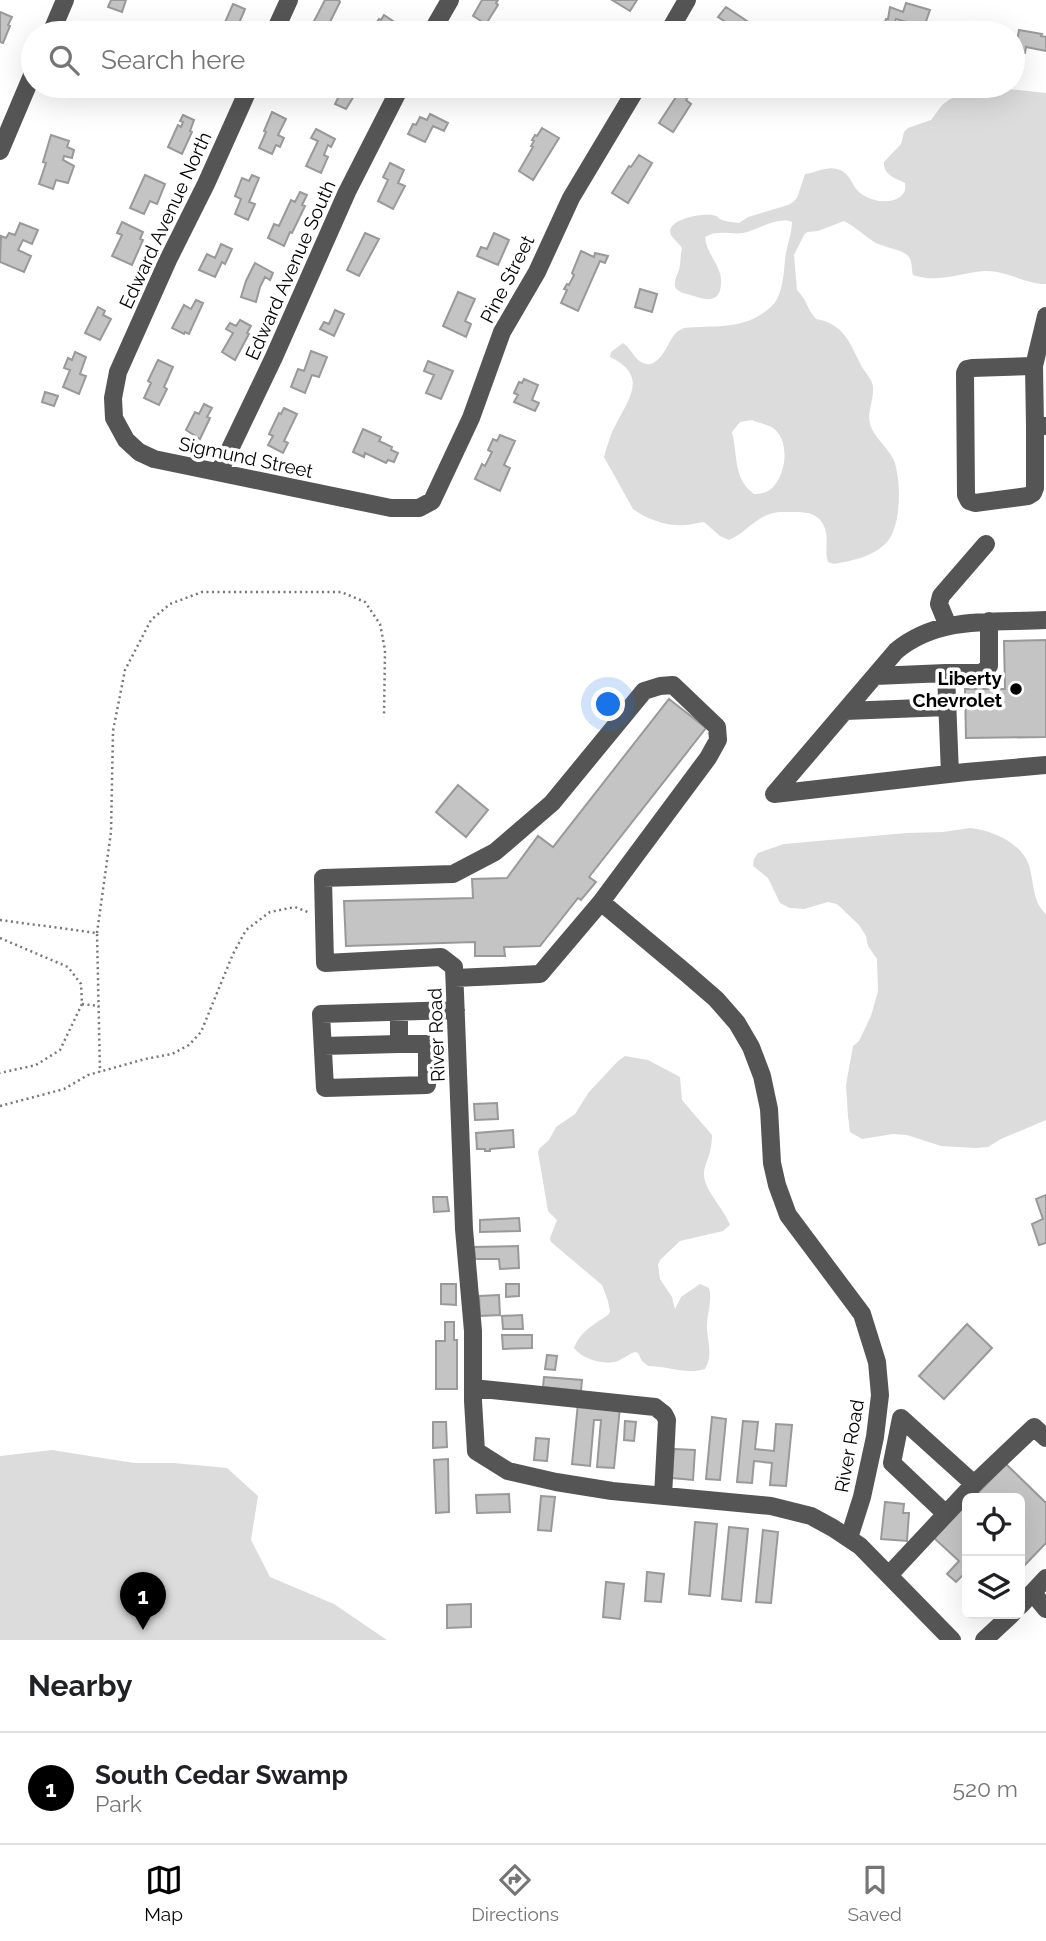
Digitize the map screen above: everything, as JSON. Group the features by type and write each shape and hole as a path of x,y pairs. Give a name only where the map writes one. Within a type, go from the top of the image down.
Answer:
{"street":[{"path":"56,21 65,0"},
{"path":"279,21 289,0"},
{"path":"438,21 450,0"},
{"path":"675,21 687,0"},
{"path":"0,151 22,98"},
{"name":"Edward Avenue North","path":"118,372 245,98"},
{"name":"Edward Avenue South","path":"219,472 274,357 347,192 395,98"},
{"name":"Pine Street","path":"432,501 471,418 502,332 537,272 571,198 631,98"},
{"path":"1034,366 970,368 964,373 966,495 969,501 975,503 1028,496 1034,492 1041,426 1034,366 1046,316"},
{"name":"Sigmund Street","path":"118,372 113,398 114,418 126,439 139,452 154,459 391,509 419,508 432,501"},
{"path":"948,626 939,604 941,596 986,544"},
{"path":"1046,620 970,622 935,629 904,645 774,794 1046,765"},
{"path":"875,676 978,674 987,670 989,621"},
{"path":"946,673 950,774"},
{"path":"455,978 454,967 441,957 325,963 323,878 453,874 495,852 552,803 644,691 673,685 717,727 718,740 708,758 601,902"},
{"path":"845,711 947,707"},
{"name":"River Road","path":"849,1538 862,1497 875,1437 880,1395 877,1362 862,1314 788,1215 772,1163 769,1109 762,1076 751,1047 737,1023 716,999 601,902 540,974 455,978 464,1229 473,1331 476,1451 508,1471 601,1489 771,1506 811,1516 860,1546 952,1640"},
{"path":"323,1046 427,1044 426,1085 324,1088 321,1014 456,1010"},
{"path":"399,1012 399,1044"},
{"path":"473,1388 655,1406 667,1420 663,1496"},
{"path":"946,1514 892,1463 901,1419 974,1484"},
{"path":"889,1575 974,1484 1034,1427 1046,1438"},
{"path":"1025,1601 1046,1578"},
{"path":"1033,1593 1046,1609"},
{"path":"984,1640 1007,1619"}],"path":[{"path":"100,1072 97,933 111,832 113,731 125,670 151,620 170,604 202,592 341,592 365,602 380,624 386,650 384,717"},
{"path":"0,1106 64,1089 88,1075 172,1054 189,1045 201,1032 233,954 246,930 270,912 295,907 323,918"},
{"path":"0,920 97,933"},
{"path":"0,938 68,967 81,984 82,1004 60,1050 36,1065 0,1073"},
{"path":"82,1004 99,1006"}],"shaded area":[{"path":"1025,91 1046,93 1046,284 986,271 940,278 913,275 907,255 876,243 844,221 818,231 807,232 794,255 797,290 816,319 834,325 845,336 870,378 873,395 870,422 893,458 898,483 897,518 890,538 879,549 867,555 834,564 828,562 824,526 817,517 808,513 771,514 729,540 704,522 687,525 666,524 633,509 604,457 632,388 629,372 610,357 611,352 623,343 643,363 654,363 674,335 684,328 744,322 772,306 780,293 792,222 780,221 743,233 719,233 705,237 721,278 720,290 712,299 699,298 676,288 682,248 671,235 670,229 673,225 686,218 707,215 739,223 748,217 793,202 797,198 805,174 829,168 848,175 859,192 868,198 885,201 900,197 905,183 888,173 884,162 901,144 908,128 931,120 950,99 1025,98","holes":["752,420 768,425 779,434 783,442 784,462 773,487 766,492 754,494 739,474 732,432 740,422"]},
{"path":"970,828 997,835 1022,852 1030,869 1036,899 1046,914 1046,1120 988,1147 941,1146 907,1135 893,1134 862,1139 850,1132 846,1085 853,1046 859,1041 871,1016 878,991 877,959 859,925 837,904 828,902 804,909 790,908 780,903 768,878 753,866 754,859 758,853 784,844"},
{"path":"625,1056 648,1060 680,1077 682,1100 712,1135 704,1171 705,1180 730,1225 723,1231 680,1241 658,1265 660,1279 672,1297 675,1309 681,1297 700,1284 709,1288 709,1354 705,1369 698,1371 648,1366 635,1352 618,1361 600,1362 582,1355 574,1348 583,1333 608,1315 608,1301 602,1285 551,1242 557,1220 548,1211 538,1152 556,1127 575,1114 589,1092"},
{"path":"52,1450 134,1463 174,1463 227,1468 258,1496 251,1540 270,1577 334,1604 387,1640 0,1640 0,1456"}],"building":[{"path":"111,0 126,0 122,12 108,7"},
{"path":"325,0 339,0 330,21 314,21"},
{"path":"482,0 498,0 498,5 488,21 481,21 473,16"},
{"path":"612,0 637,0 630,11"},
{"path":"906,3 930,10 926,21 885,21 890,7 903,12"},
{"path":"233,4 245,9 240,21 226,21"},
{"path":"726,7 747,21 724,21 718,17"},
{"path":"0,12 12,17 3,43 0,42"},
{"path":"384,15 393,21 378,21"},
{"path":"1025,31 1046,37 1046,51 1026,47 1025,53"},
{"path":"338,98 353,98 346,109 335,104"},
{"path":"675,98 687,98 686,100 691,104 673,132 659,123"},
{"path":"272,112 286,119 278,135 284,138 280,147 276,145 272,154 259,148"},
{"path":"430,114 448,123 444,131 433,126 425,142 408,134 420,117 427,120"},
{"path":"183,115 194,120 190,131 192,132 182,154 168,147 178,125 181,127"},
{"path":"542,128 559,138 533,180 519,171 533,147 532,140"},
{"path":"316,129 335,139 331,147 328,145 324,155 328,157 321,173 306,166 318,141 311,138"},
{"path":"51,135 69,141 67,147 74,150 72,158 64,156 63,160 74,166 68,183 56,180 53,189 39,184"},
{"path":"639,155 652,163 628,203 612,193"},
{"path":"390,163 404,170 398,183 405,186 393,209 378,201 388,180 383,177"},
{"path":"145,175 165,184 157,204 150,201 144,214 130,208"},
{"path":"252,175 259,178 249,202 255,204 248,220 235,214 241,199 235,196 242,178 249,181"},
{"path":"300,192 307,195 302,205 305,206 284,246 268,238 274,224 279,226 291,200 295,202"},
{"path":"122,222 143,232 140,239 143,240 132,265 112,256 122,235 117,233"},
{"path":"20,223 38,230 32,244 23,240 18,250 31,256 24,272 0,262 1,236 6,238 9,233 15,235"},
{"path":"365,233 379,239 359,276 347,270"},
{"path":"494,233 509,240 498,265 477,256 481,247 487,249"},
{"path":"221,244 232,249 215,277 199,270 207,254 215,258"},
{"path":"581,251 594,257 595,253 608,256 605,263 600,261 578,311 561,303 567,290 564,289 574,275 572,273"},
{"path":"255,263 273,273 270,280 265,277 256,302 241,297"},
{"path":"640,289 657,294 652,312 635,307"},
{"path":"458,292 475,299 465,321 471,324 466,337 443,326"},
{"path":"196,300 203,303 189,334 172,328 184,305 191,309"},
{"path":"98,307 105,311 103,315 111,319 100,340 85,333"},
{"path":"335,310 344,314 334,336 320,329 324,322 329,324"},
{"path":"240,320 251,326 235,360 222,352 233,333 226,329 230,323 236,326"},
{"path":"311,351 327,357 319,377 312,375 305,393 291,387 298,369 304,371"},
{"path":"75,352 86,357 80,374 86,376 79,394 63,387 70,370 64,368 68,358 72,360"},
{"path":"158,360 173,367 159,405 144,398 151,383 148,381"},
{"path":"428,361 453,371 441,399 426,393 434,375 424,371"},
{"path":"524,379 538,385 532,400 539,403 535,411 514,402 518,395 514,393 519,382 522,383"},
{"path":"45,392 58,396 54,406 42,402"},
{"path":"204,404 212,408 200,439 186,430 195,412 199,414"},
{"path":"284,408 297,414 284,441 288,443 283,453 268,445 273,436 269,434"},
{"path":"363,429 381,437 379,441 398,453 394,462 388,460 386,463 365,453 364,457 353,452"},
{"path":"500,435 515,441 504,465 510,468 500,491 475,479 492,452 488,450 493,439 497,441"},
{"name":"Liberty Chevrolet","path":"1046,640 1046,737 966,738 965,689 1005,689 1004,641"},
{"path":"669,699 706,728 589,877 596,882 581,900 578,898 540,946 504,947 505,956 475,956 475,942 346,946 344,901 473,898 472,879 507,878 538,836 553,847"},
{"path":"458,785 488,810 466,837 436,812"},
{"path":"497,1103 498,1119 475,1120 474,1104"},
{"path":"513,1130 514,1147 490,1151 477,1149 476,1133"},
{"path":"1046,1195 1046,1243 1039,1245 1032,1224 1043,1219 1036,1199"},
{"path":"433,1197 447,1197 449,1211 434,1212"},
{"path":"519,1218 520,1231 480,1232 480,1220"},
{"path":"518,1246 519,1268 500,1269 499,1259 475,1259 474,1247"},
{"path":"441,1284 456,1284 456,1305 441,1304"},
{"path":"506,1284 519,1284 519,1296 506,1297"},
{"path":"499,1295 500,1315 480,1316 479,1296"},
{"path":"522,1315 523,1329 503,1329 502,1316"},
{"path":"445,1322 454,1322 454,1340 457,1340 457,1389 436,1389 436,1341 445,1341"},
{"path":"967,1324 992,1348 944,1399 919,1376"},
{"path":"502,1335 532,1335 532,1348 503,1349"},
{"path":"547,1355 557,1356 555,1370 545,1369"},
{"path":"544,1377 582,1380 581,1391 543,1387"},
{"path":"578,1403 620,1407 614,1468 597,1467 601,1420 594,1420 590,1466 572,1464"},
{"path":"712,1417 726,1419 720,1480 706,1479"},
{"path":"625,1421 636,1422 634,1441 624,1440"},
{"path":"743,1421 758,1422 755,1449 774,1451 776,1424 792,1425 786,1486 770,1485 772,1463 754,1461 752,1483 737,1482"},
{"path":"433,1422 446,1422 447,1447 433,1448"},
{"path":"536,1438 549,1439 547,1461 534,1460"},
{"path":"674,1449 695,1450 693,1480 672,1478"},
{"path":"448,1459 449,1512 436,1513 434,1460"},
{"path":"1006,1464 1046,1503 1046,1543 1025,1565 1025,1493 978,1493"},
{"path":"509,1494 510,1512 477,1513 476,1495"},
{"path":"541,1496 555,1497 551,1531 538,1530"},
{"path":"885,1502 904,1504 903,1513 909,1513 907,1541 881,1539"},
{"path":"962,1509 962,1576 956,1582 947,1574 959,1561 934,1538"},
{"path":"695,1522 717,1524 710,1596 689,1594"},
{"path":"729,1527 748,1529 741,1601 722,1599"},
{"path":"763,1530 778,1532 771,1603 756,1602"},
{"path":"647,1572 664,1574 661,1602 645,1601"},
{"path":"606,1582 624,1584 620,1619 603,1617"},
{"path":"471,1604 471,1627 447,1628 447,1605"}],"place":[{"name":"Liberty Chevrolet","path":"1016,689"},
{"name":"South Cedar Swamp","path":"143,1630"}]}
